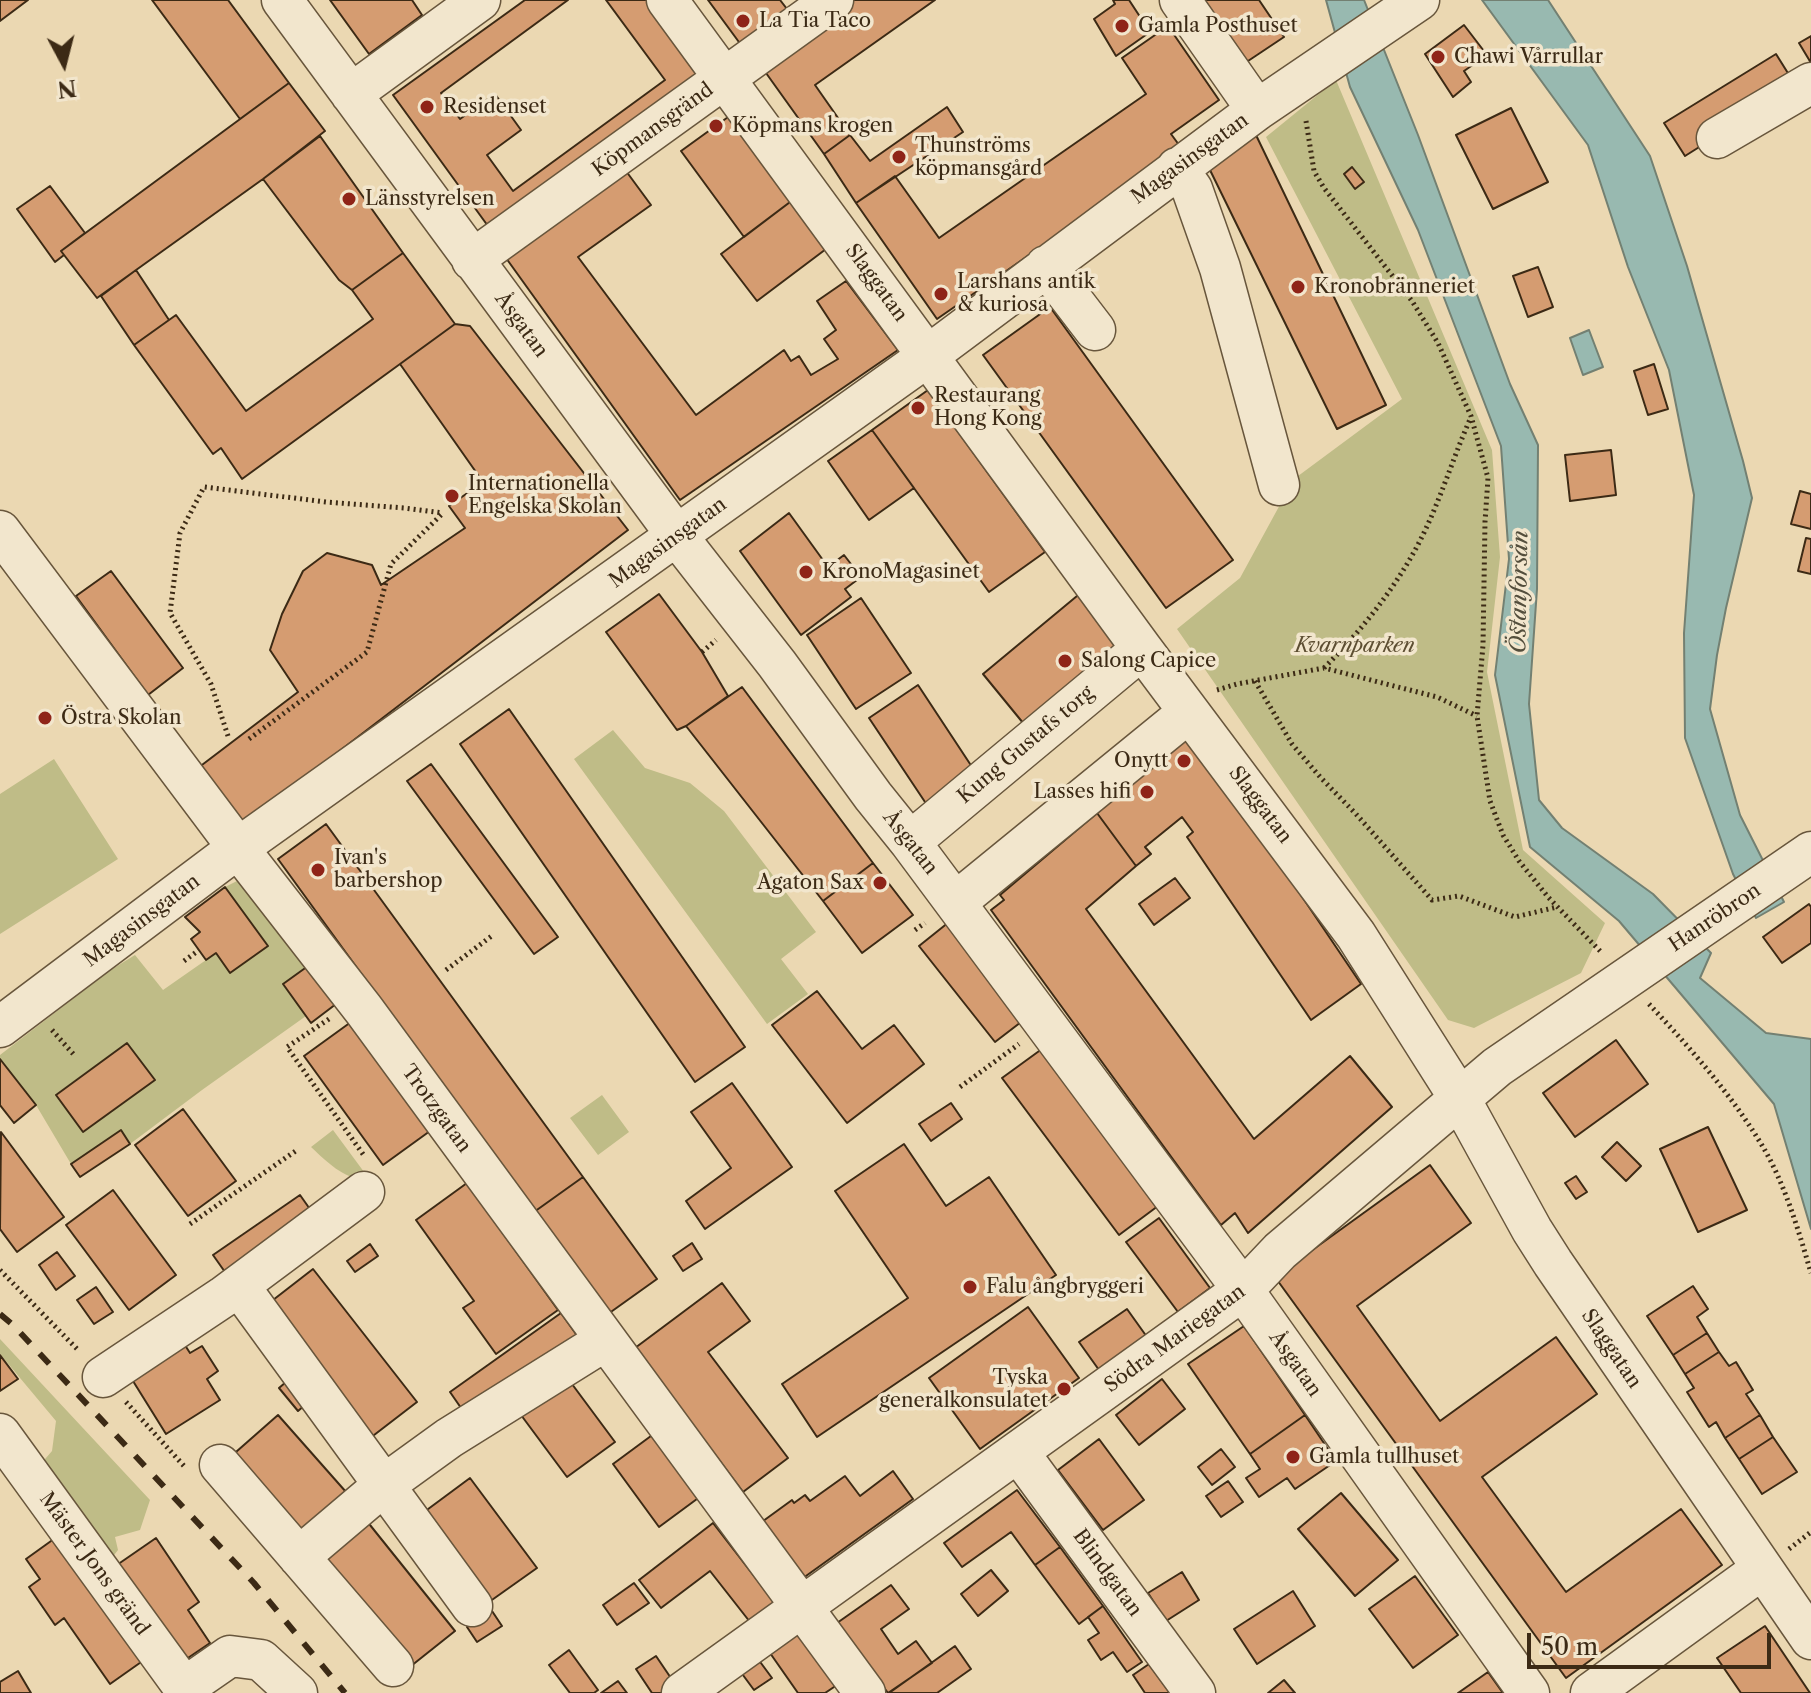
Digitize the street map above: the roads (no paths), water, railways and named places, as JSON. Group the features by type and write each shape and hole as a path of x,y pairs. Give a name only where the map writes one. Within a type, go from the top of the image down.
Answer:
{"street":[{"name":"Åsgatan","path":"282,0 677,536 956,902 1243,1290 1529,1693"},
{"path":"351,94 479,0"},
{"path":"351,94 479,0"},
{"name":"Slaggatan","path":"667,0 1147,656 1356,935 1460,1099 1553,1263 1811,1639"},
{"name":"Köpmansgränd","path":"472,260 833,0"},
{"path":"1180,0 1257,110"},
{"name":"Magasinsgatan","path":"0,1027 238,848 929,355 1257,110 1419,0"},
{"path":"1717,138 1811,83"},
{"path":"1177,168 1192,189 1220,268 1279,485"},
{"path":"1046,266 1095,330"},
{"name":"Trotzgatan","path":"0,531 357,1001 865,1693"},
{"name":"Kung Gustafs torg","path":"910,842 1147,656"},
{"path":"956,902 1185,706"},
{"name":"Hanröbron","path":"1637,970 1795,863"},
{"name":"Södra Mariegatan","path":"682,1693 1243,1290 1272,1259 1497,1067 1637,970"},
{"path":"103,1377 239,1286 365,1176"},
{"path":"239,1286 472,1606"},
{"path":"299,1557 384,1485 449,1438 606,1340"},
{"name":"Mäster Jons gränd","path":"0,1434 186,1691"},
{"name":"Blindgatan","path":"1019,1453 1195,1693"},
{"path":"220,1465 393,1666"},
{"path":"1591,1693 1762,1569"},
{"path":"186,1691 230,1656 261,1660 297,1693"}],"water":[{"name":"Östanforsån","path":"1326,0 1364,0 1418,135 1510,384 1538,445 1537,589 1529,704 1539,800 1562,828 1653,894 1711,953 1700,978 1766,1033 1811,1039 1811,1229 1774,1104 1619,921 1530,847 1495,675 1509,559 1501,446 1418,230 1350,87"},
{"path":"1482,0 1548,0 1650,156 1687,266 1752,498 1726,608 1710,709 1740,815 1784,902 1756,918 1733,874 1685,738 1684,633 1694,495 1669,370 1628,267 1588,145"},
{"path":"1589,330 1603,367 1583,375 1570,338"}],"railway":[{"path":"0,1314 254,1583 345,1693"}],"place":[{"name":"La Tia Taco","path":"743,21"},
{"name":"Gamla Posthuset","path":"1122,26"},
{"name":"Chawi Vårrullar","path":"1438,57"},
{"name":"Residenset","path":"427,107"},
{"name":"Köpmans krogen","path":"716,126"},
{"name":"Thunströms köpmansgård","path":"899,157"},
{"name":"Länsstyrelsen","path":"349,199"},
{"name":"Kronobränneriet","path":"1298,287"},
{"name":"Larshans antik & kuriosa","path":"941,294"},
{"name":"Restaurang Hong Kong","path":"918,408"},
{"name":"Internationella Engelska Skolan","path":"452,496"},
{"name":"KronoMagasinet","path":"806,572"},
{"name":"Salong Capice","path":"1065,661"},
{"name":"Östra Skolan","path":"45,718"},
{"name":"Onytt","path":"1184,761"},
{"name":"Lasses hifi","path":"1147,792"},
{"name":"Ivan's barbershop","path":"318,870"},
{"name":"Agaton Sax","path":"880,883"},
{"name":"Falu ångbryggeri","path":"970,1287"},
{"name":"Tyska generalkonsulatet","path":"1064,1389"},
{"name":"Gamla tullhuset","path":"1293,1457"}],"park label":[{"name":"Kvarnparken","path":"1355,646"}]}
